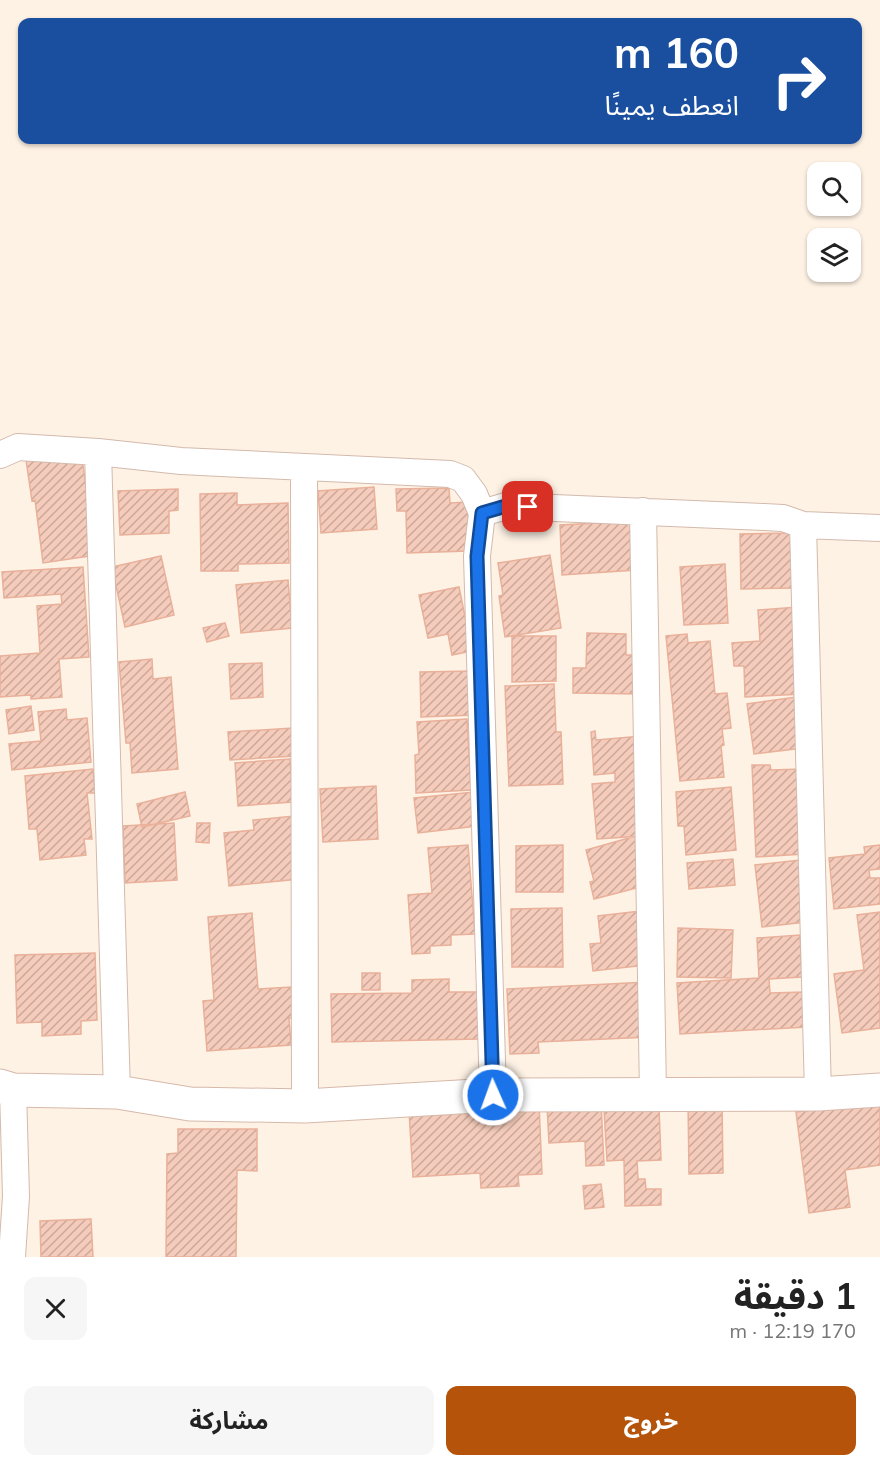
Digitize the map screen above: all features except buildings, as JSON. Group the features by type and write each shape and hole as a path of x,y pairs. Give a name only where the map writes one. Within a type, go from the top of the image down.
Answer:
{"main road":[{"path":"7,1088 117,1092 190,1104 305,1106 493,1095 818,1094 880,1090"}],"street":[{"path":"0,455 18,447 98,452 181,461 450,474 463,479 474,494 482,513 477,556 493,1095"},
{"path":"98,452 117,1092"},
{"path":"304,467 305,1106"},
{"path":"482,513 506,506 644,511 783,518 803,525 880,528"},
{"path":"644,511 653,1094"},
{"path":"803,525 818,1094"},
{"path":"7,1088 8,1193 12,1257"}],"route":[{"path":"493,1095 477,556 482,513 506,506 528,507"}]}
